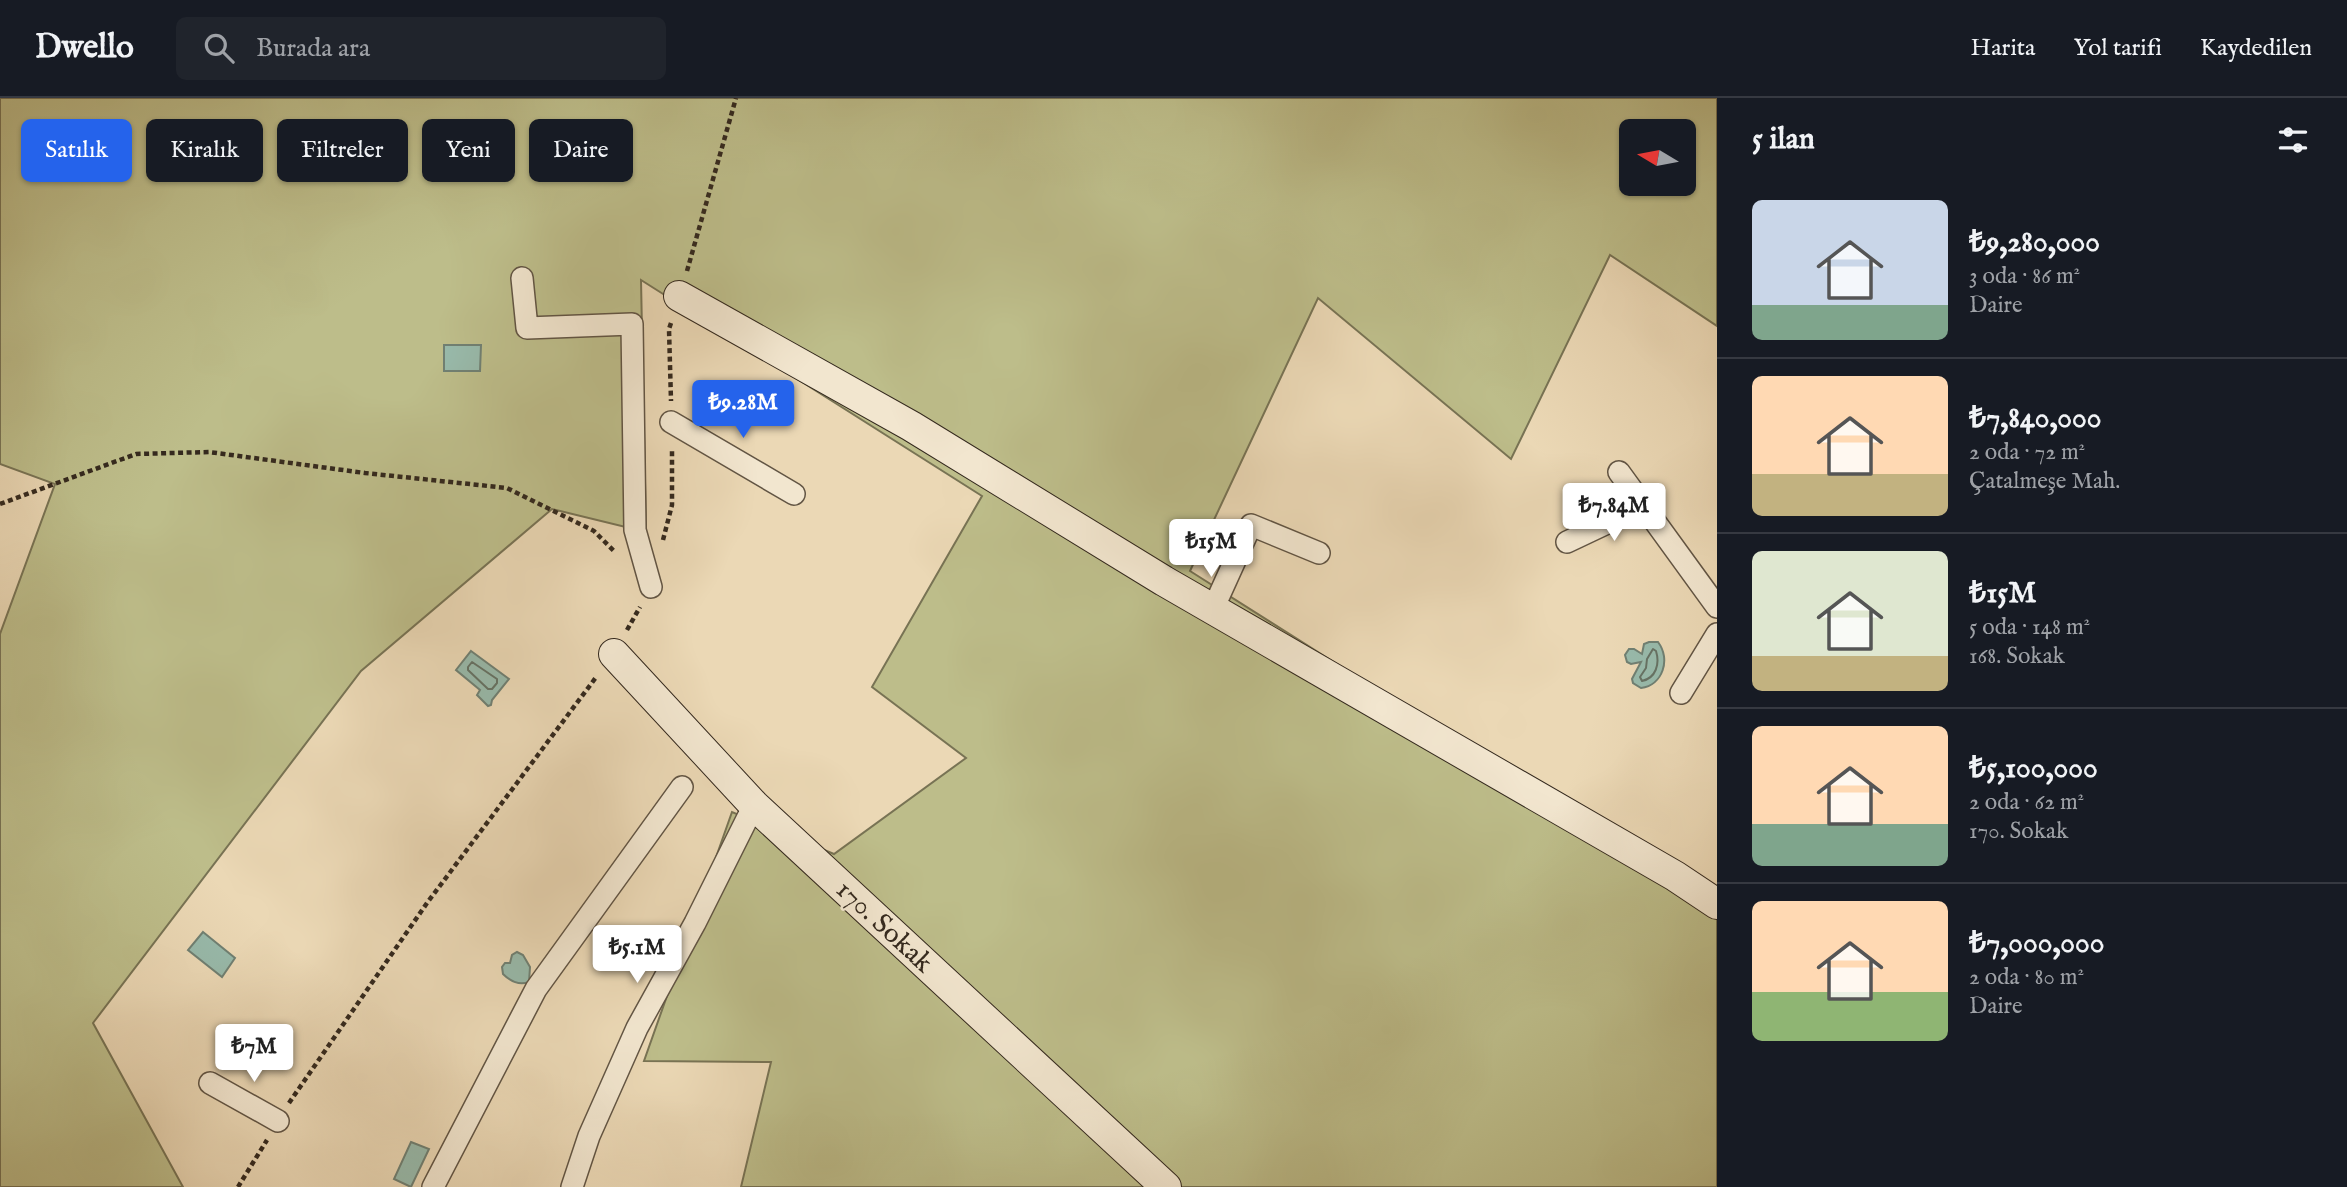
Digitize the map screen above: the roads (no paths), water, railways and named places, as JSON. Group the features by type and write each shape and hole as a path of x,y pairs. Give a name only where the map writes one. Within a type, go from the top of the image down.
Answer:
{"street":[{"path":"522,278 527,328 632,324 635,530 651,587"},
{"path":"679,296 911,426 1213,609 1663,869 1717,904"},
{"path":"671,422 794,494"},
{"path":"1619,472 1717,607"},
{"path":"1567,542 1643,506"},
{"path":"1213,609 1251,525 1319,554"},
{"path":"1681,693 1717,634"},
{"name":"170. Sokak","path":"614,654 754,805 1166,1187"},
{"path":"433,1187 536,989 682,787"},
{"path":"572,1187 589,1136 638,1028 695,923 754,805"},
{"path":"210,1083 278,1121"}],"water":[{"path":"444,345 481,345 480,371 444,371"},
{"path":"1658,642 1662,649 1663,670 1655,682 1641,688 1633,683 1632,679 1641,662 1631,664 1627,662 1625,655 1629,649 1642,654 1644,644"},
{"path":"471,651 509,679 491,705 488,706 477,695 480,690 456,670"},
{"path":"203,932 235,958 222,977 188,950"},
{"path":"517,952 523,955 530,967 529,982 514,982 503,974 502,967 505,963 510,963 512,955"},
{"path":"411,1142 429,1149 411,1187 394,1179"}]}
